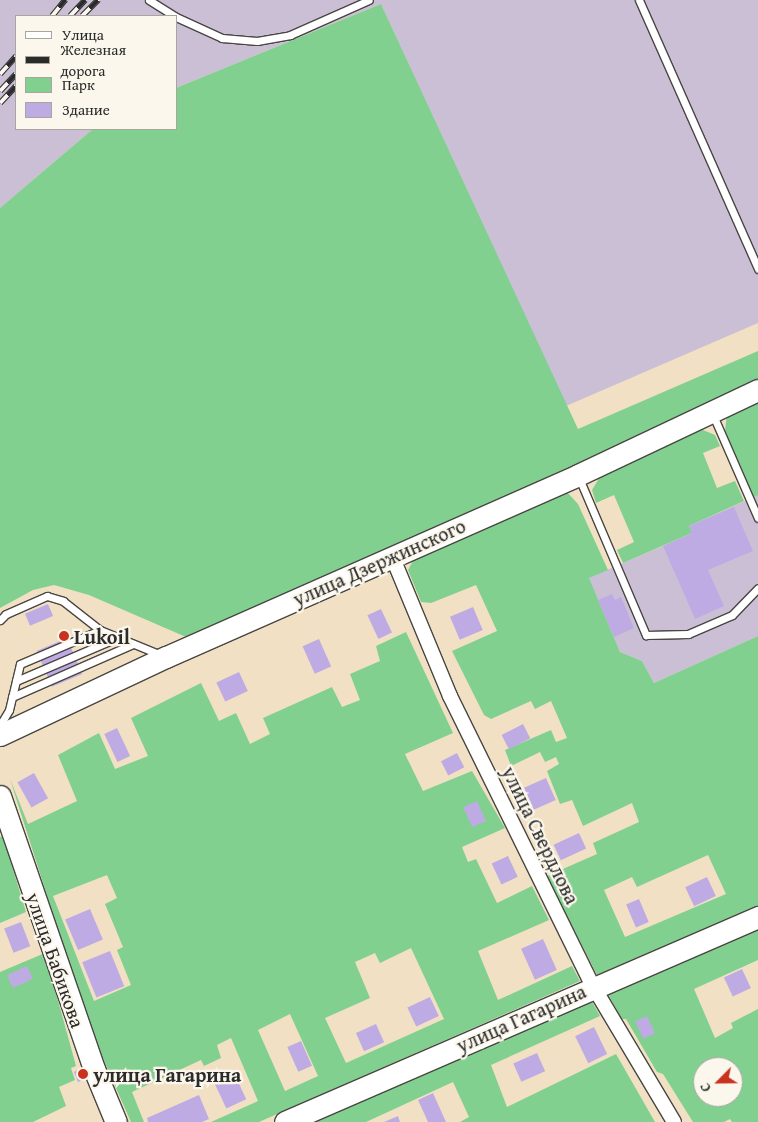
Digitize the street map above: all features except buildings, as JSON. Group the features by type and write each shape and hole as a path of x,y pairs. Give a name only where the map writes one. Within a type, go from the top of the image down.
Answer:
{"main road":[{"name":"улица Дзержинского","path":"0,735 166,657 392,556 578,476 758,390"},
{"name":"улица Бабикова","path":"0,796 94,1069 116,1122"},
{"name":"улица Гагарина","path":"285,1122 593,986 758,917"}],"street":[{"name":"улица Свердлова","path":"392,556 450,696 593,986 674,1122"}],"lane":[{"path":"149,0 174,15"},
{"path":"178,17 222,38 256,41 290,34 369,0"},
{"path":"639,0 758,269"},
{"path":"711,412 758,518"},
{"path":"578,476 646,634 688,634 732,615 758,588"},
{"path":"0,620 6,614 48,596 63,600 100,630 166,657"},
{"path":"0,725 12,697 20,664 100,630"},
{"path":"16,681 117,638"},
{"path":"12,697 133,644"}],"shaded area":[{"path":"0,0 758,0 758,323 566,406 381,4 178,87 178,15 15,15 15,130 92,130 0,208"},
{"path":"758,495 758,636 654,683 642,661 620,652 588,578 691,534 689,526"}],"green space":[{"path":"381,4 578,429 758,351 758,381 574,467 186,637 89,595 54,585 33,590 0,608 0,208 92,130 178,130 178,87"},
{"path":"758,400 758,495 754,497 725,431 727,413"},
{"path":"696,427 715,435 720,446 703,453 717,488 735,481 744,501 689,526 692,533 623,563 617,550 634,542 614,495 596,503 592,490 604,470"},
{"path":"566,491 578,504 608,570 589,578 620,652 642,661 654,683 758,636 758,907 597,975 547,876 597,854 593,843 639,822 632,803 583,826 572,800 560,804 547,771 559,764 556,757 545,762 540,752 511,766 505,750 551,730 556,742 567,738 551,701 535,709 531,701 491,719 484,715 452,651 497,631 476,585 431,603 421,602 408,570 415,557","holes":["708,855 726,894 625,937 604,890 632,877 637,887"]},
{"path":"406,632 453,733 405,754 423,791 472,771 505,828 462,847 468,862 476,859 497,903 532,886 549,920 478,951 498,1000 572,966 580,981 259,1122 211,1122 258,1101 231,1038 217,1045 221,1058 204,1066 201,1060 132,1092 144,1122 131,1122 88,1025 10,779 28,824 77,801 58,755 99,733 115,769 148,756 131,718 201,683 219,721 236,713 250,744 270,734 263,718 332,687 342,707 360,700 350,674 380,661 376,646","holes":["107,875 117,898 105,904 123,947 117,950 131,985 94,1001 53,896","411,948 444,1019 346,1063 325,1018 370,998 355,962 375,953 380,963","290,1014 318,1076 285,1091 258,1030"]},
{"path":"3,836 26,912 0,923 0,837"},
{"path":"758,926 758,960 694,989 715,1038 733,1028 731,1023 758,1009 758,1122 732,1122 730,1119 724,1122 693,1122 663,1074 657,1072 626,1019 622,1019 606,991"},
{"path":"45,953 76,1066 71,1068 75,1080 59,1087 66,1106 33,1122 0,1122 0,972"},
{"path":"590,998 600,1016 491,1065 507,1107 616,1054 655,1122 460,1122 469,1117 453,1082 366,1122 310,1122"}],"railway":[{"path":"53,15 65,0"},
{"path":"71,15 85,0"},
{"path":"83,15 98,0"},
{"path":"0,74 15,57"},
{"path":"0,91 15,75"},
{"path":"0,103 15,87"}],"place":[{"name":"Lukoil","path":"64,636"},
{"name":"улица Гагарина","path":"83,1074"}]}
